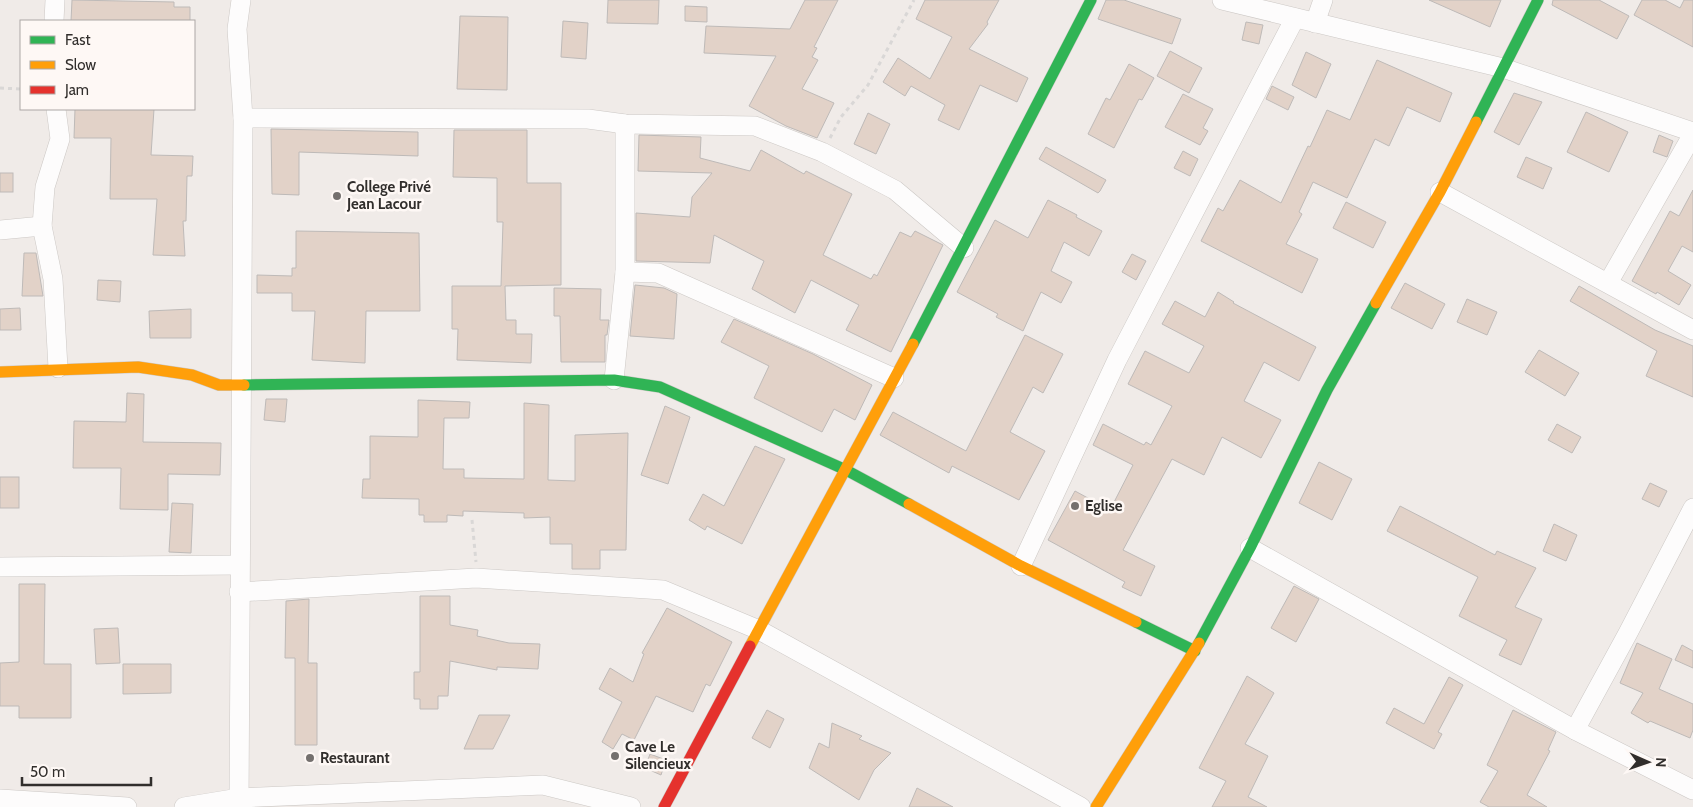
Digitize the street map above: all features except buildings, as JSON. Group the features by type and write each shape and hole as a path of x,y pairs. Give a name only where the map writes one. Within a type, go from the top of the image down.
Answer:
{"street":[{"path":"54,0 54,20"},
{"path":"239,803 243,118 237,29 241,0"},
{"path":"664,807 964,248 1091,0"},
{"path":"1222,0 1503,68 1693,133 1608,283"},
{"path":"1315,23 1323,0"},
{"path":"1096,807 1195,651 1250,548 1327,390 1440,192 1538,0"},
{"path":"1021,566 1117,360 1295,18"},
{"path":"56,110 60,140 45,187 42,226 53,279 58,368"},
{"path":"243,118 588,119 626,124 755,126 822,152 895,190 964,248"},
{"path":"614,380 625,272 626,124"},
{"path":"1440,192 1693,330"},
{"path":"0,230 42,226"},
{"path":"625,272 658,273 894,378"},
{"path":"0,372 94,367 170,369 190,373 219,385 614,380 660,387 846,470 1021,566 1195,651"},
{"path":"1575,730 1693,508"},
{"path":"1250,548 1575,730 1693,790"},
{"path":"0,567 239,565"},
{"path":"239,592 476,578 663,590 759,630 1081,807"},
{"path":"184,807 239,803 402,799 543,785 631,807"},
{"path":"0,799 127,807"}],"path":[{"path":"822,152 842,117 868,85 914,0"},
{"path":"0,88 20,89"},
{"path":"472,520 476,578"}],"traffic: fast":[{"path":"913,344 1091,0"},
{"path":"1476,122 1538,0"},
{"path":"1199,643 1250,548 1327,390 1376,303"},
{"path":"244,385 614,380 660,387 846,470 909,504"},
{"path":"1136,622 1195,651"}],"traffic: slow":[{"path":"1376,303 1440,192 1476,122"},
{"path":"750,646 913,344"},
{"path":"0,372 138,367 192,375 219,385 244,385"},
{"path":"909,504 1021,566 1136,622"},
{"path":"1096,807 1199,643"}],"traffic: jam":[{"path":"664,807 750,646"}],"place":[{"name":"College Privé Jean Lacour","path":"337,196"},
{"name":"Eglise","path":"1075,506"},
{"name":"Cave Le Silencieux","path":"615,756"},
{"name":"Restaurant","path":"310,758"}]}
